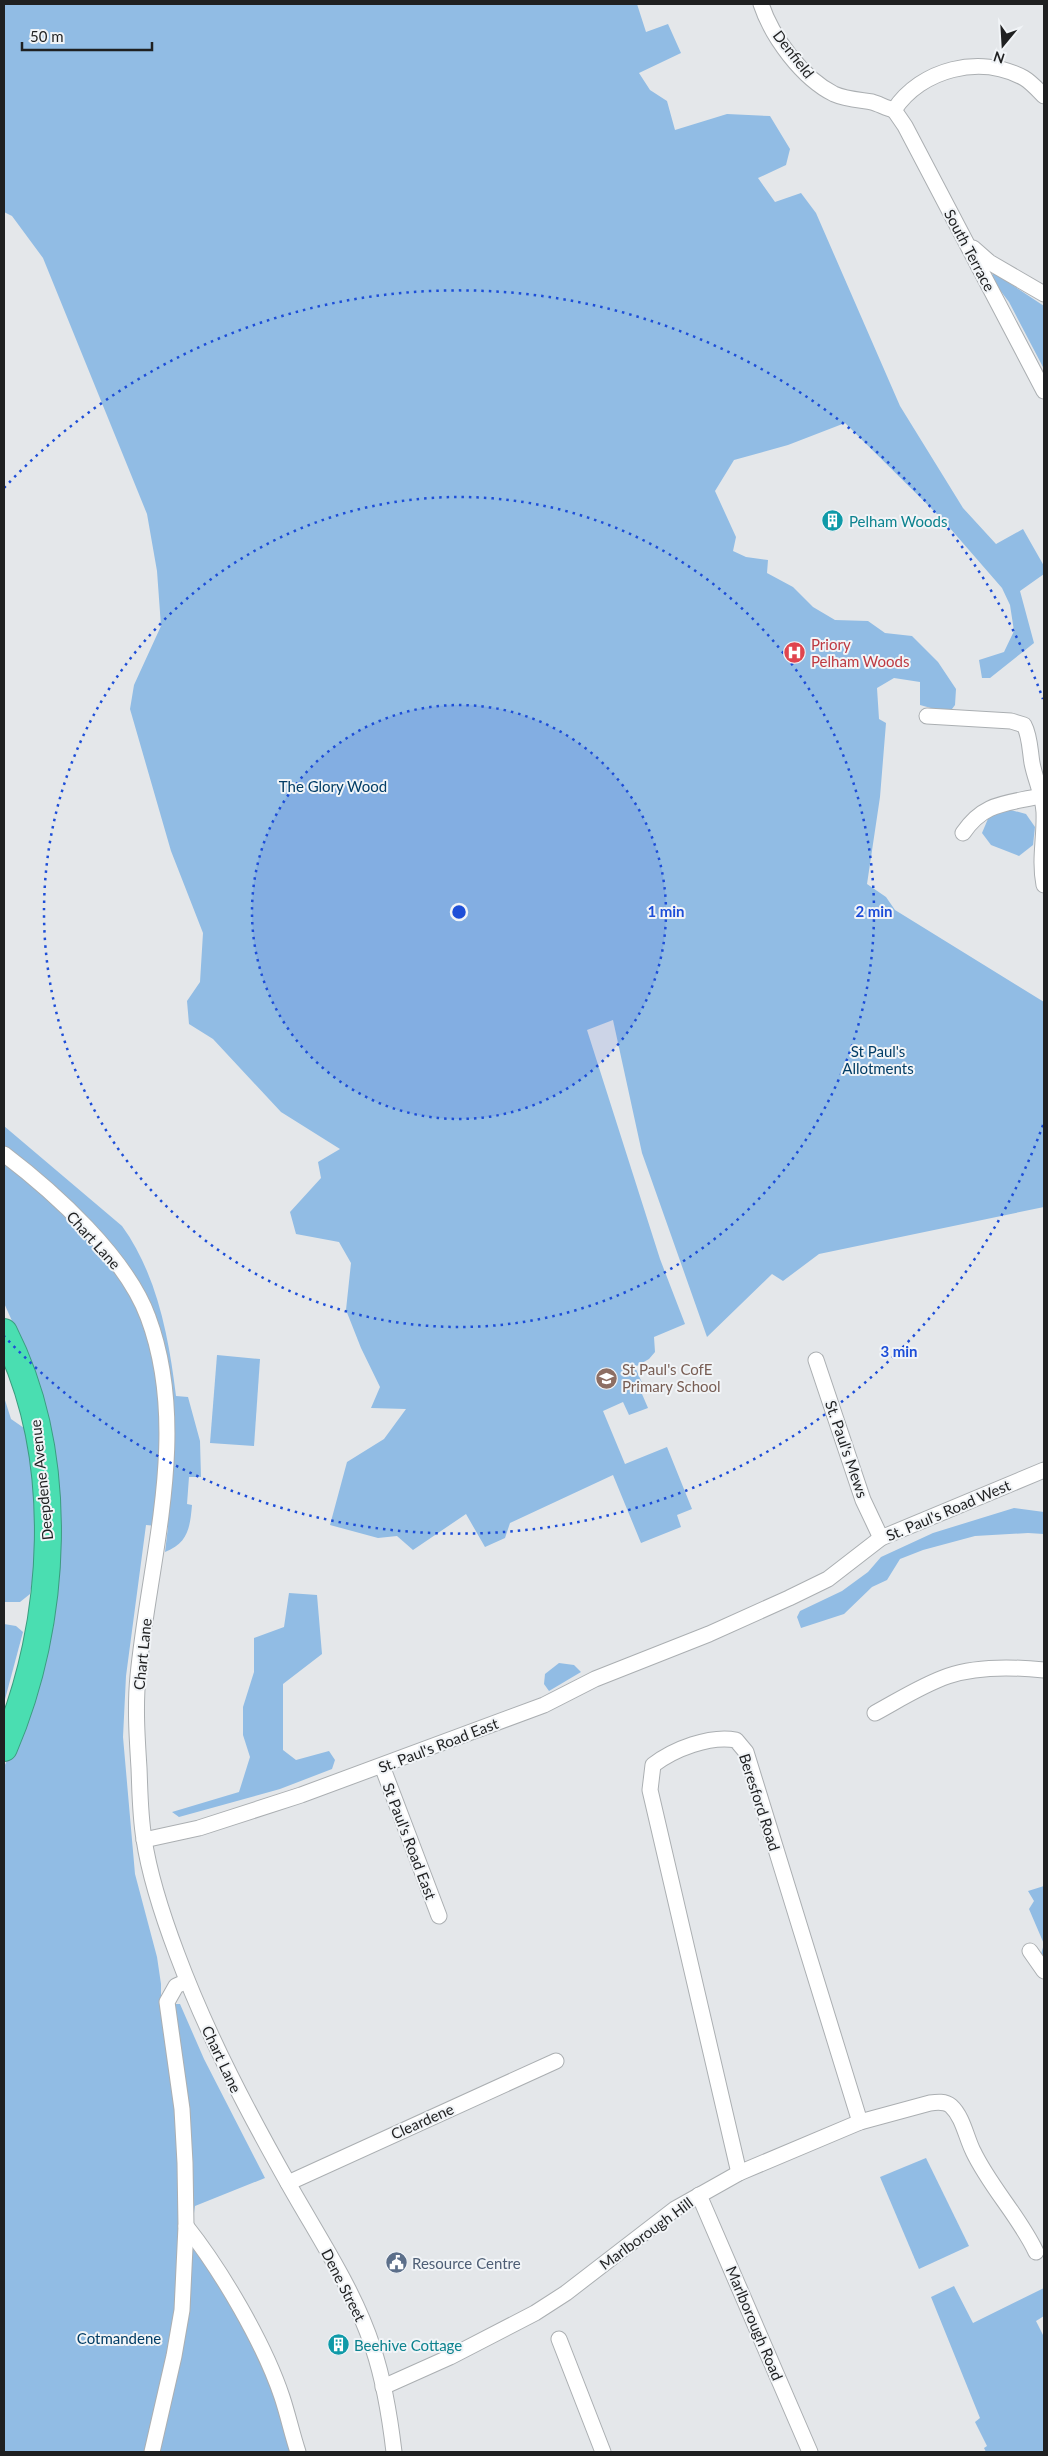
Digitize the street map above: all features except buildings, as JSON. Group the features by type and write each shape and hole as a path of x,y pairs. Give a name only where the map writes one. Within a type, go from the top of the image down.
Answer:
{"highway":[{"name":"Deepdene Avenue","path":"4,1332 32,1400 44,1475 48,1547 41,1622 36,1648 18,1715 4,1748"}],"street":[{"name":"Denfield","path":"762,4 777,36 802,69 818,84 835,94 874,103 894,110"},
{"path":"894,110 902,97 911,90 935,77 963,66 992,66 1025,78 1044,96"},
{"name":"South Terrace","path":"894,110 905,126 1044,391"},
{"path":"965,240 989,262 1044,294"},
{"path":"928,716 1010,721 1024,725 1028,731 1033,766 1044,809 1044,838 1040,856 1044,885"},
{"path":"963,833 973,818 987,808 1040,796"},
{"name":"Chart Lane","path":"4,1154 55,1197 102,1244 121,1269 144,1308 157,1347 163,1381 166,1452 161,1510 138,1679 136,1726 144,1840 163,1916 187,1981 231,2080 288,2183"},
{"name":"St. Paul's Mews","path":"816,1360 863,1500 881,1538"},
{"name":"St. Paul's Road West","path":"724,1627 828,1579 881,1538 1044,1470"},
{"name":"St. Paul's Road East","path":"144,1840 199,1828 382,1766 544,1705 595,1679 724,1627"},
{"path":"876,1713 917,1690 950,1676 985,1670 1044,1670"},
{"name":"Beresford Road","path":"739,2173 650,1790 653,1765 662,1758 706,1741 722,1738 736,1740 746,1752 860,2122"},
{"name":"St Paul's Road East","path":"382,1766 438,1916"},
{"path":"1030,1950 1044,1971"},
{"path":"152,2452 174,2356 182,2310 186,2226 182,2109 167,2002 176,1986 187,1981"},
{"name":"Cleardene","path":"288,2183 556,2061"},
{"name":"Marlborough Hill","path":"383,2388 450,2357 542,2308 566,2293 675,2209 739,2173 860,2122 930,2103 941,2102 951,2105 973,2152 997,2193 1030,2239 1036,2252"},
{"name":"Dene Street","path":"288,2183 347,2287 374,2350 383,2388 394,2452"},
{"name":"Marlborough Road","path":"698,2195 810,2452"},
{"path":"186,2226 205,2250 263,2352 282,2395 298,2452"},
{"path":"559,2338 601,2452"}],"green space":[{"path":"4,4 637,4 646,32 668,24 681,53 639,73 650,90 667,101 675,130 727,114 770,116 790,149 786,165 758,178 775,202 801,193 816,213 900,406 963,508 996,544 1023,529 1044,566 1044,574 1020,591 1034,643 990,678 982,678 979,660 1004,652 1014,631 1010,605 1002,588 942,519 845,423 788,445 734,460 715,491 736,537 733,551 746,557 768,560 767,573 793,587 813,607 835,620 868,621 885,633 912,636 938,662 956,689 955,705 949,713 920,705 920,682 894,678 877,688 879,719 886,723 880,797 867,884 886,897 895,910 1044,1002 1044,1207 819,1254 783,1281 772,1274 707,1337 642,1153 613,1020 587,1030 660,1259 685,1324 654,1337 655,1352 649,1359 635,1367 643,1385 639,1387 648,1408 629,1415 623,1402 603,1411 625,1464 667,1447 692,1509 677,1515 681,1527 641,1543 613,1475 510,1523 505,1538 485,1547 466,1514 413,1550 397,1536 378,1538 330,1525 347,1462 384,1439 406,1409 371,1408 380,1387 361,1348 346,1310 351,1263 339,1242 296,1234 290,1212 321,1178 318,1162 340,1149 281,1112 213,1039 189,1024 187,1001 200,982 203,933 171,851 130,709 134,685 161,626 157,571 147,514 43,258 12,216 4,212"},
{"path":"994,273 1044,306 1044,369 1009,302 990,277"},
{"path":"1007,809 1026,814 1035,827 1033,845 1019,856 991,845 982,833 990,814"},
{"name":"Cotmandene","path":"4,1126 122,1226 134,1245 153,1286 160,1307 170,1352 176,1396 188,1397 200,1441 201,1477 189,1477 187,1504 192,1505 189,1528 183,1539 179,1544 165,1552 168,1527 146,1525 126,1676 123,1737 135,1874 157,1957 161,1984 161,2004 180,2004 204,2059 265,2178 195,2206 193,2220 195,2252 203,2256 215,2273 273,2382 293,2452 4,2452 4,1767 37,1694 54,1624 61,1549 59,1485 29,1359 4,1303"},
{"path":"217,1355 260,1359 254,1446 210,1443"},
{"path":"4,1397 11,1419 24,1428 32,1469 36,1511 35,1553 30,1594 20,1602 4,1602"},
{"path":"1014,1508 1044,1512 1044,1534 975,1536 923,1550 900,1559 887,1580 872,1587 844,1614 801,1628 797,1617 800,1611 842,1591 868,1572 881,1557 933,1533"},
{"path":"289,1593 317,1595 322,1654 283,1684 283,1750 296,1760 329,1751 335,1760 332,1769 280,1789 179,1817 172,1812 239,1792 250,1757 243,1735 243,1707 254,1672 254,1638 284,1627"},
{"path":"4,1624 16,1626 23,1632 4,1703"},
{"path":"559,1663 574,1665 581,1672 549,1691 544,1684 545,1674"},
{"path":"1044,1886 1044,1944 1029,1909 1034,1901 1028,1891"},
{"path":"1044,1944 1044,1961 1041,1954"},
{"path":"926,2158 969,2246 919,2269 880,2177"},
{"path":"954,2286 973,2323 1044,2288 1044,2316 1036,2321 1044,2337 1044,2452 986,2452 984,2448 987,2446 975,2422 980,2418 931,2297"}],"place":[{"name":"Pelham Woods","path":"833,521"},
{"name":"Priory Pelham Woods","path":"795,653"},
{"name":"St Paul's CofE Primary School","path":"606,1378"},
{"name":"Resource Centre","path":"396,2263"},
{"name":"Beehive Cottage","path":"338,2345"}],"park label":[{"name":"The Glory Wood","path":"333,786"},
{"name":"St Paul's Allotments","path":"878,1060"}]}
